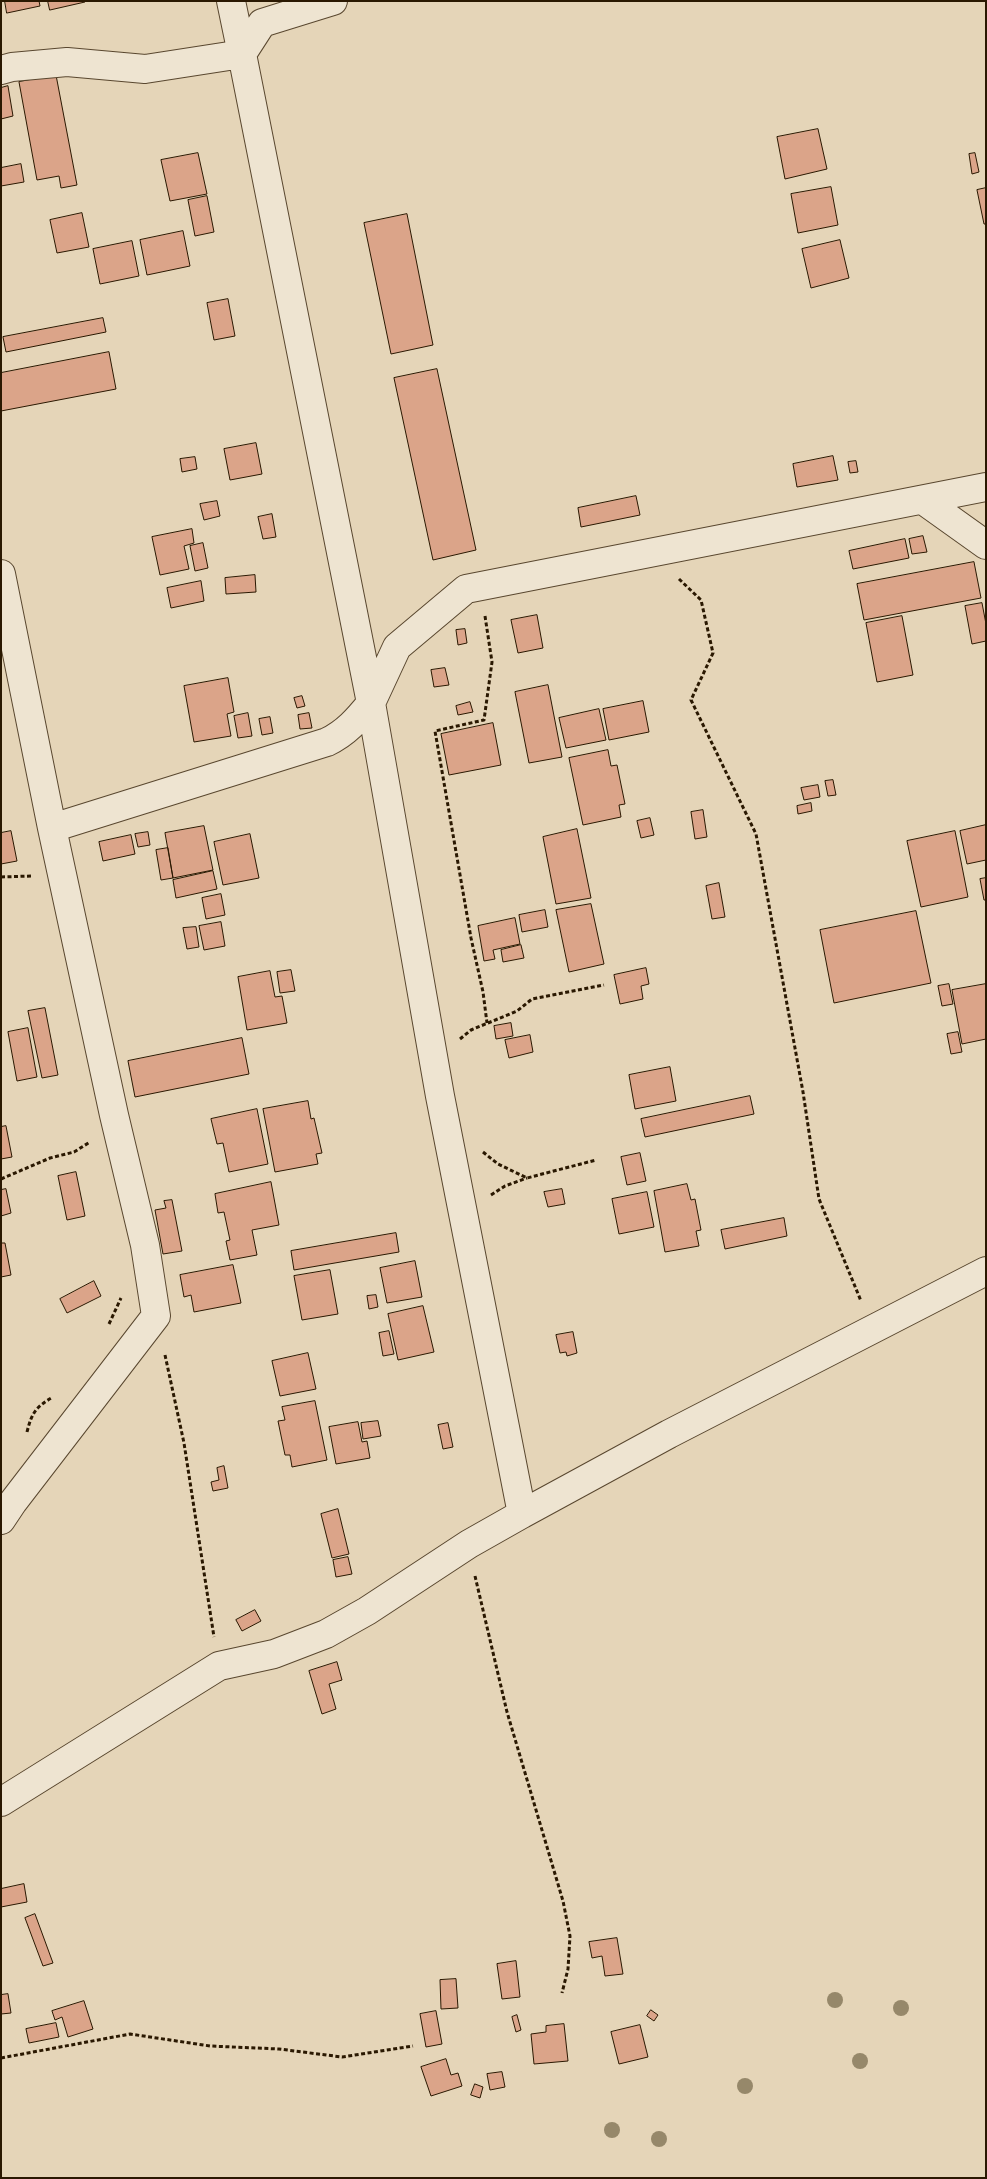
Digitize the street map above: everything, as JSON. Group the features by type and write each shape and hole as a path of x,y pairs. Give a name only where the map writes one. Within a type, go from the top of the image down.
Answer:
{"street":[{"path":"232,1 371,703 440,1096 522,1514"},
{"path":"242,54 262,1"},
{"path":"1,70 12,66 67,62 144,69 242,54 262,24 333,1"},
{"path":"52,828 338,737 347,730 371,703 397,648 466,589 986,487"},
{"path":"923,500 986,545"},
{"path":"1,574 52,828 114,1115 146,1245 156,1316 1,1520"},
{"path":"1,1802 219,1666 274,1654 326,1634 367,1611 469,1544 522,1514 669,1434 986,1271"}],"path":[{"path":"651,553 701,600 713,653 691,700 756,834 803,1092 819,1199 865,1310"},
{"path":"481,586 492,662 484,720 436,731 487,1023"},
{"path":"457,1042 471,1030 517,1011 532,999 604,985"},
{"path":"1,1179 50,1158 74,1152 100,1134 114,1115"},
{"path":"478,1147 498,1164 527,1178 596,1160"},
{"path":"156,1316 184,1443 219,1666"},
{"path":"469,1544 476,1585 486,1617 507,1712 563,1901 570,1936 568,1969 562,1993"},
{"path":"1,2058 130,2034 210,2046 279,2049 342,2056 413,2046"}],"building":[{"path":"5,1 39,1 40,6 7,13"},
{"path":"48,1 85,1 85,2 50,10"},
{"path":"56,75 77,185 61,188 59,176 37,180 19,82"},
{"path":"8,86 13,116 1,119 1,88"},
{"path":"818,129 827,169 785,179 777,137"},
{"path":"198,153 207,194 170,201 161,160"},
{"path":"975,153 979,172 972,174 969,154"},
{"path":"21,164 24,182 1,186 1,168"},
{"path":"831,187 838,225 798,233 791,194"},
{"path":"986,188 986,224 984,224 977,190"},
{"path":"207,196 214,232 195,236 188,200"},
{"path":"82,213 89,247 57,253 50,220"},
{"path":"407,214 433,345 391,354 364,223"},
{"path":"183,231 190,266 147,275 140,240"},
{"path":"840,240 849,278 811,288 802,249"},
{"path":"132,241 139,276 100,284 93,249"},
{"path":"228,299 235,336 214,340 207,303"},
{"path":"103,318 106,332 6,352 3,337"},
{"path":"109,352 116,389 1,411 1,373"},
{"path":"437,369 476,550 433,560 394,378"},
{"path":"256,443 262,474 230,480 224,449"},
{"path":"833,456 838,480 797,487 793,464"},
{"path":"195,457 197,469 182,472 180,459"},
{"path":"856,461 858,472 850,473 848,462"},
{"path":"636,496 640,515 581,527 578,508"},
{"path":"217,501 220,516 204,520 200,504"},
{"path":"272,514 276,537 263,539 258,517"},
{"path":"192,529 194,543 184,546 189,569 160,575 152,537"},
{"path":"923,536 927,552 912,554 909,539"},
{"path":"905,539 909,558 853,569 849,551"},
{"path":"203,543 208,568 195,571 190,546"},
{"path":"974,562 981,598 864,620 857,584"},
{"path":"255,575 256,592 226,594 225,578"},
{"path":"201,581 204,601 171,608 167,588"},
{"path":"982,603 986,624 986,641 972,644 965,606"},
{"path":"537,615 543,648 518,653 511,620"},
{"path":"902,616 913,675 877,682 866,623"},
{"path":"465,629 467,643 458,645 456,630"},
{"path":"445,668 449,685 434,687 431,670"},
{"path":"228,678 234,712 227,714 231,736 194,742 184,686"},
{"path":"548,685 562,757 529,763 515,692"},
{"path":"302,696 305,706 297,708 294,698"},
{"path":"643,701 649,732 609,740 603,709"},
{"path":"470,702 473,712 458,715 456,706"},
{"path":"599,709 606,740 566,748 559,718"},
{"path":"248,713 252,736 238,738 234,716"},
{"path":"309,713 312,728 300,729 298,715"},
{"path":"270,717 273,733 262,735 259,719"},
{"path":"493,723 501,765 449,775 441,734"},
{"path":"608,750 611,766 617,765 625,804 619,805 621,817 583,825 569,758"},
{"path":"833,780 836,795 828,796 825,781"},
{"path":"818,785 820,797 804,800 801,788"},
{"path":"811,803 812,811 798,814 797,806"},
{"path":"703,810 707,837 695,839 691,812"},
{"path":"650,818 654,835 641,838 637,821"},
{"path":"986,825 986,860 967,864 960,831"},
{"path":"204,826 213,870 173,878 165,833"},
{"path":"577,829 591,898 556,904 543,837"},
{"path":"11,831 17,861 1,864 1,833"},
{"path":"955,831 968,897 921,907 907,841"},
{"path":"148,832 150,845 138,847 135,834"},
{"path":"250,834 259,878 223,885 214,842"},
{"path":"131,835 135,854 103,861 99,842"},
{"path":"168,848 173,878 161,880 156,850"},
{"path":"213,871 217,889 176,898 173,880"},
{"path":"986,878 986,900 984,900 980,879"},
{"path":"719,883 725,917 712,919 706,886"},
{"path":"221,894 225,915 206,919 202,898"},
{"path":"591,904 604,964 569,972 556,910"},
{"path":"545,910 548,927 522,932 519,915"},
{"path":"916,911 931,983 834,1003 820,930"},
{"path":"515,918 520,944 493,950 495,959 484,961 478,926"},
{"path":"221,922 225,946 204,950 199,926"},
{"path":"196,927 199,947 187,949 183,928"},
{"path":"521,945 524,958 503,962 501,950"},
{"path":"646,968 649,984 641,986 643,999 620,1004 614,975"},
{"path":"291,970 295,991 280,993 277,972"},
{"path":"270,971 275,997 282,996 287,1023 247,1030 238,977"},
{"path":"949,984 953,1004 942,1006 938,986"},
{"path":"986,984 986,1039 962,1044 952,990"},
{"path":"45,1008 58,1075 42,1078 28,1011"},
{"path":"511,1023 513,1036 496,1039 494,1026"},
{"path":"28,1028 37,1077 17,1081 8,1032"},
{"path":"958,1032 962,1052 951,1054 947,1034"},
{"path":"530,1035 533,1052 509,1058 505,1040"},
{"path":"242,1038 249,1074 135,1097 128,1061"},
{"path":"670,1067 676,1101 635,1109 629,1075"},
{"path":"750,1096 754,1114 645,1137 641,1119"},
{"path":"308,1101 311,1119 314,1118 322,1153 316,1154 318,1164 275,1172 263,1109"},
{"path":"257,1109 268,1164 229,1172 223,1143 217,1144 211,1119"},
{"path":"6,1126 12,1157 1,1159 1,1127"},
{"path":"640,1153 646,1181 627,1185 621,1157"},
{"path":"76,1172 85,1216 67,1220 58,1176"},
{"path":"271,1182 279,1225 252,1230 257,1255 230,1260 226,1241 230,1240 224,1212 218,1213 215,1194"},
{"path":"687,1184 691,1200 695,1199 701,1230 696,1231 699,1246 665,1252 654,1191"},
{"path":"6,1189 11,1213 1,1216 1,1190"},
{"path":"562,1189 565,1204 548,1207 544,1192"},
{"path":"647,1192 654,1227 619,1234 612,1199"},
{"path":"172,1200 182,1251 163,1254 155,1210 166,1208 164,1201"},
{"path":"784,1218 787,1236 725,1249 721,1230"},
{"path":"396,1233 399,1252 294,1270 291,1251"},
{"path":"1,1243 5,1243 11,1275 1,1277"},
{"path":"415,1261 422,1297 387,1303 380,1268"},
{"path":"233,1265 241,1303 194,1312 191,1295 184,1297 180,1275"},
{"path":"330,1270 338,1314 302,1320 294,1276"},
{"path":"94,1281 101,1296 67,1313 60,1299"},
{"path":"376,1295 378,1307 369,1309 367,1296"},
{"path":"423,1306 434,1352 398,1360 388,1314"},
{"path":"389,1331 394,1354 383,1356 379,1333"},
{"path":"573,1332 577,1353 567,1356 566,1352 560,1353 556,1335"},
{"path":"308,1353 316,1389 280,1396 272,1361"},
{"path":"315,1401 327,1460 292,1467 290,1455 285,1455 278,1421 285,1420 282,1407"},
{"path":"378,1421 381,1436 363,1439 361,1423"},
{"path":"358,1422 362,1442 367,1441 370,1458 336,1464 329,1427"},
{"path":"448,1423 453,1447 443,1449 438,1425"},
{"path":"224,1466 228,1488 213,1491 211,1482 219,1480 217,1468"},
{"path":"338,1509 349,1554 332,1558 321,1514"},
{"path":"348,1557 352,1574 336,1577 333,1560"},
{"path":"255,1610 261,1621 242,1631 236,1620"},
{"path":"337,1662 342,1680 329,1684 336,1709 322,1714 309,1671"},
{"path":"24,1884 27,1902 1,1907 1,1889"},
{"path":"35,1914 53,1963 43,1966 25,1918"},
{"path":"617,1938 623,1974 605,1976 602,1956 592,1958 589,1942"},
{"path":"516,1961 520,1997 502,1999 497,1964"},
{"path":"456,1979 458,2008 441,2009 440,1980"},
{"path":"8,1994 11,2013 1,2014 1,1995"},
{"path":"84,2001 93,2029 68,2037 62,2017 55,2020 52,2011"},
{"path":"651,2010 658,2015 654,2021 647,2016"},
{"path":"436,2011 442,2044 426,2047 420,2014"},
{"path":"517,2015 521,2030 516,2032 512,2017"},
{"path":"56,2023 59,2037 29,2043 26,2029"},
{"path":"564,2024 568,2061 534,2064 531,2034 546,2032 546,2026"},
{"path":"640,2025 648,2057 619,2064 611,2032"},
{"path":"446,2059 451,2075 458,2073 462,2086 431,2096 421,2067"},
{"path":"502,2072 505,2087 490,2090 487,2074"},
{"path":"475,2084 483,2087 480,2098 471,2095"}]}
